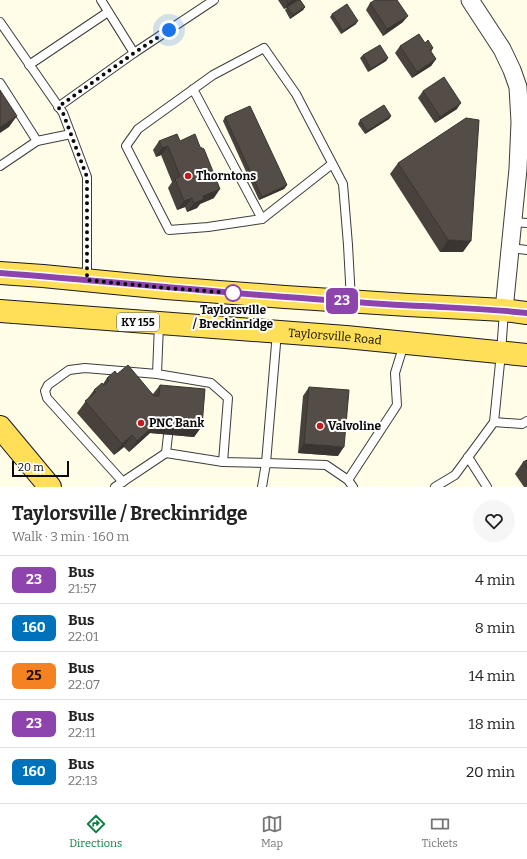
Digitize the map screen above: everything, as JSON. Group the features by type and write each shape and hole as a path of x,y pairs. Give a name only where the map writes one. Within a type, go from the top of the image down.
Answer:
{"main road":[{"path":"0,273 166,288 504,310 527,313"},
{"name":"Taylorsville Road","path":"5,315 159,323 346,337 527,355"},
{"path":"0,427 50,487"}],"street":[{"path":"470,0 502,49 512,70 523,102 520,122 522,169 519,249 504,310"}],"lane":[{"path":"101,0 134,53"},
{"path":"58,107 134,53 214,0"},
{"path":"29,65 108,12"},
{"path":"0,22 63,113 87,177 87,280"},
{"path":"332,164 262,219 208,227 169,230 126,146 138,129 213,75 264,48 296,94 343,184 351,301"},
{"path":"0,83 37,141"},
{"path":"194,89 262,219"},
{"path":"0,166 37,141 71,134"},
{"path":"435,487 455,475 494,422 504,310"},
{"path":"157,374 159,323"},
{"path":"262,487 266,463 277,332"},
{"path":"348,480 397,405 395,373 404,343"},
{"path":"123,482 47,398 45,391 48,385 69,370 85,368 157,374 173,380 211,383 228,398 223,462"},
{"path":"494,422 522,424 527,421"},
{"path":"166,453 168,435"},
{"path":"115,487 166,453 223,462 326,465 348,480 353,487"},
{"path":"468,457 487,487"}],"building":[{"path":"300,0 305,7 293,15 287,7"},
{"path":"375,0 397,0 408,16 387,29 370,3"},
{"path":"347,4 358,21 343,31 332,14"},
{"path":"419,34 425,43 428,40 433,48 430,50 436,59 417,72 400,46"},
{"path":"380,45 388,58 371,69 363,55"},
{"path":"444,77 461,103 440,117 423,91"},
{"path":"0,90 17,116 0,127"},
{"path":"384,105 391,116 367,131 360,120"},
{"path":"250,106 287,185 262,197 225,117"},
{"path":"466,118 479,120 471,241 448,240 398,163"},
{"path":"177,134 180,141 195,134 200,147 204,149 220,189 203,196 204,199 194,203 192,198 184,201 175,179 180,176 168,146 162,148 159,141"},
{"name":"PNC Bank","path":"128,365 154,396 159,396 160,385 205,389 202,426 156,422 157,423 137,441 132,435 122,444 85,401 96,392 94,390 102,383 104,385 109,381 107,378 115,371 117,374"},
{"name":"Valvoline","path":"309,387 349,390 344,447 304,444"},
{"path":"527,460 527,468 523,462"}],"bus line":[{"name":"23","path":"0,273 166,288 285,297 504,310 527,313"}],"place":[{"name":"Thorntons","path":"188,176"},
{"name":"Taylorsville / Breckinridge","path":"233,293"},
{"name":"PNC Bank","path":"141,423"},
{"name":"Valvoline","path":"320,426"}],"route":[{"path":"169,30 58,107 63,113 87,177 87,280 233,293"}]}
